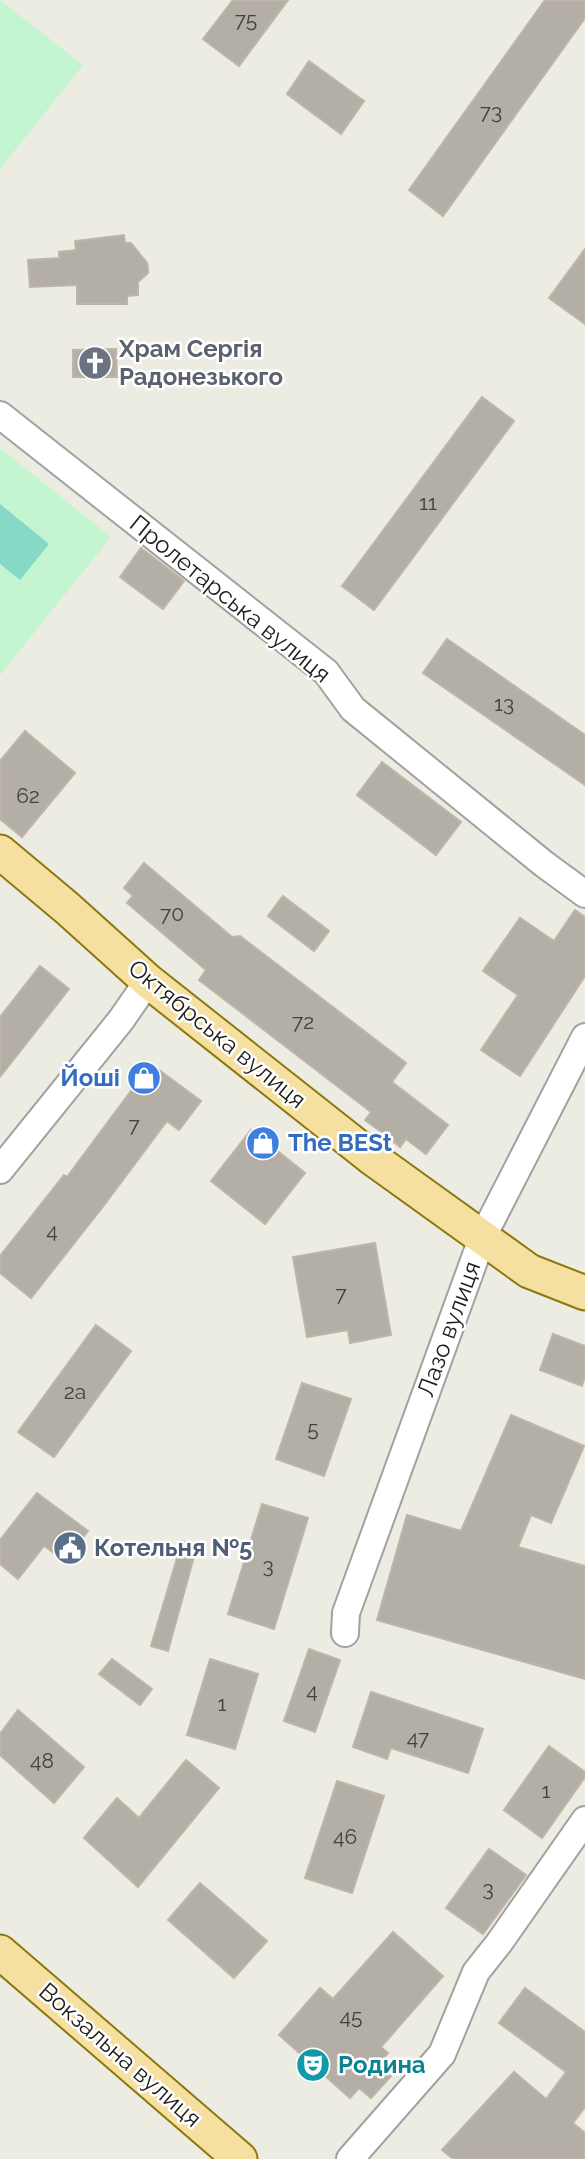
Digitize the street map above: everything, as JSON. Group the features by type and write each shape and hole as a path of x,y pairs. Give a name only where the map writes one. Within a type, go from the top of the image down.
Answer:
{"main road":[{"name":"Октябрська вулиця","path":"0,852 148,981 372,1158 529,1271 585,1293"},
{"name":"Вокзальна вулиця","path":"0,1952 240,2159"}],"street":[{"name":"Пролетарська вулиця","path":"0,415 326,672 353,709 544,864 585,894"},
{"path":"0,1170 121,1020 148,981"},
{"name":"Лазо вулиця","path":"345,1633 346,1613 483,1236 585,1037"},
{"path":"350,2159 442,2054 476,1972 585,1820"}],"green space":[{"path":"0,0 83,65 0,169"},
{"path":"0,448 111,537 0,675"}],"shaded area":[{"path":"0,504 49,544 20,580 0,564"}],"building":[{"path":"233,0 288,0 239,66 203,39"},
{"path":"545,0 585,0 585,18 443,216 409,190"},
{"path":"309,61 364,101 341,134 287,94"},
{"path":"124,235 125,243 131,243 147,263 148,269 148,273 138,282 138,295 127,296 127,304 77,304 77,285 30,287 28,260 59,258 59,252 76,250 75,241"},
{"path":"585,249 585,324 549,298"},
{"name":"Храм Сергія Радонезького","path":"116,349 117,377 73,377 73,350"},
{"path":"482,397 514,421 374,610 342,586"},
{"path":"141,548 184,581 163,609 120,577"},
{"path":"447,639 585,735 585,785 423,673"},
{"path":"25,731 75,773 22,837 0,819 0,761"},
{"path":"382,762 461,822 436,855 357,795"},
{"path":"144,863 232,937 240,936 406,1063 392,1082 448,1125 426,1154 406,1139 400,1147 365,1120 371,1112 199,980 206,970 127,903 133,896 124,888"},
{"path":"283,896 329,931 314,951 268,916"},
{"path":"575,910 585,917 585,976 520,1076 481,1050 518,995 483,971 520,918 554,941"},
{"path":"40,966 69,989 0,1077 0,1017"},
{"path":"151,1064 201,1101 179,1130 167,1121 31,1298 0,1273 0,1256 64,1175 67,1177"},
{"path":"251,1130 305,1173 265,1224 211,1181"},
{"path":"375,1243 391,1335 350,1343 348,1330 307,1337 293,1257"},
{"path":"96,1325 131,1351 54,1457 18,1432"},
{"path":"553,1334 585,1346 585,1376 582,1386 540,1370"},
{"path":"302,1383 351,1399 324,1476 276,1459"},
{"path":"511,1415 584,1446 551,1523 531,1515 518,1547 585,1566 585,1679 377,1620 407,1515 461,1531"},
{"path":"37,1493 88,1531 65,1561 44,1546 18,1579 0,1564 0,1540"},
{"path":"262,1504 308,1518 274,1629 228,1614"},
{"path":"182,1541 197,1546 168,1651 151,1646"},
{"path":"309,1649 340,1660 315,1732 284,1721"},
{"path":"112,1659 152,1689 140,1705 99,1674"},
{"path":"210,1659 258,1674 235,1749 187,1735"},
{"path":"371,1692 483,1729 468,1773 391,1748 387,1759 353,1747"},
{"path":"18,1710 84,1767 54,1803 0,1755 0,1734"},
{"path":"549,1746 585,1772 585,1777 542,1838 504,1810"},
{"path":"186,1760 219,1788 138,1887 84,1838 117,1798 139,1818"},
{"path":"337,1781 384,1796 352,1893 305,1878"},
{"path":"489,1849 526,1875 483,1934 446,1908"},
{"path":"200,1883 267,1941 234,1978 168,1920"},
{"path":"393,1932 443,1976 381,2047 388,2053 378,2065 391,2076 371,2098 359,2088 350,2098 279,2035 320,1988 333,1999"},
{"path":"525,1988 585,2032 585,2107 573,2123 585,2133 585,2159 453,2159 442,2150 514,2072 546,2099 566,2072 499,2023"}],"place":[{"name":"Храм Сергія Радонезького","path":"95,363"},
{"name":"Йоші","path":"144,1078"},
{"name":"The BESt","path":"263,1143"},
{"name":"Котельня №5","path":"70,1548"},
{"name":"Родина","path":"313,2065"}]}
